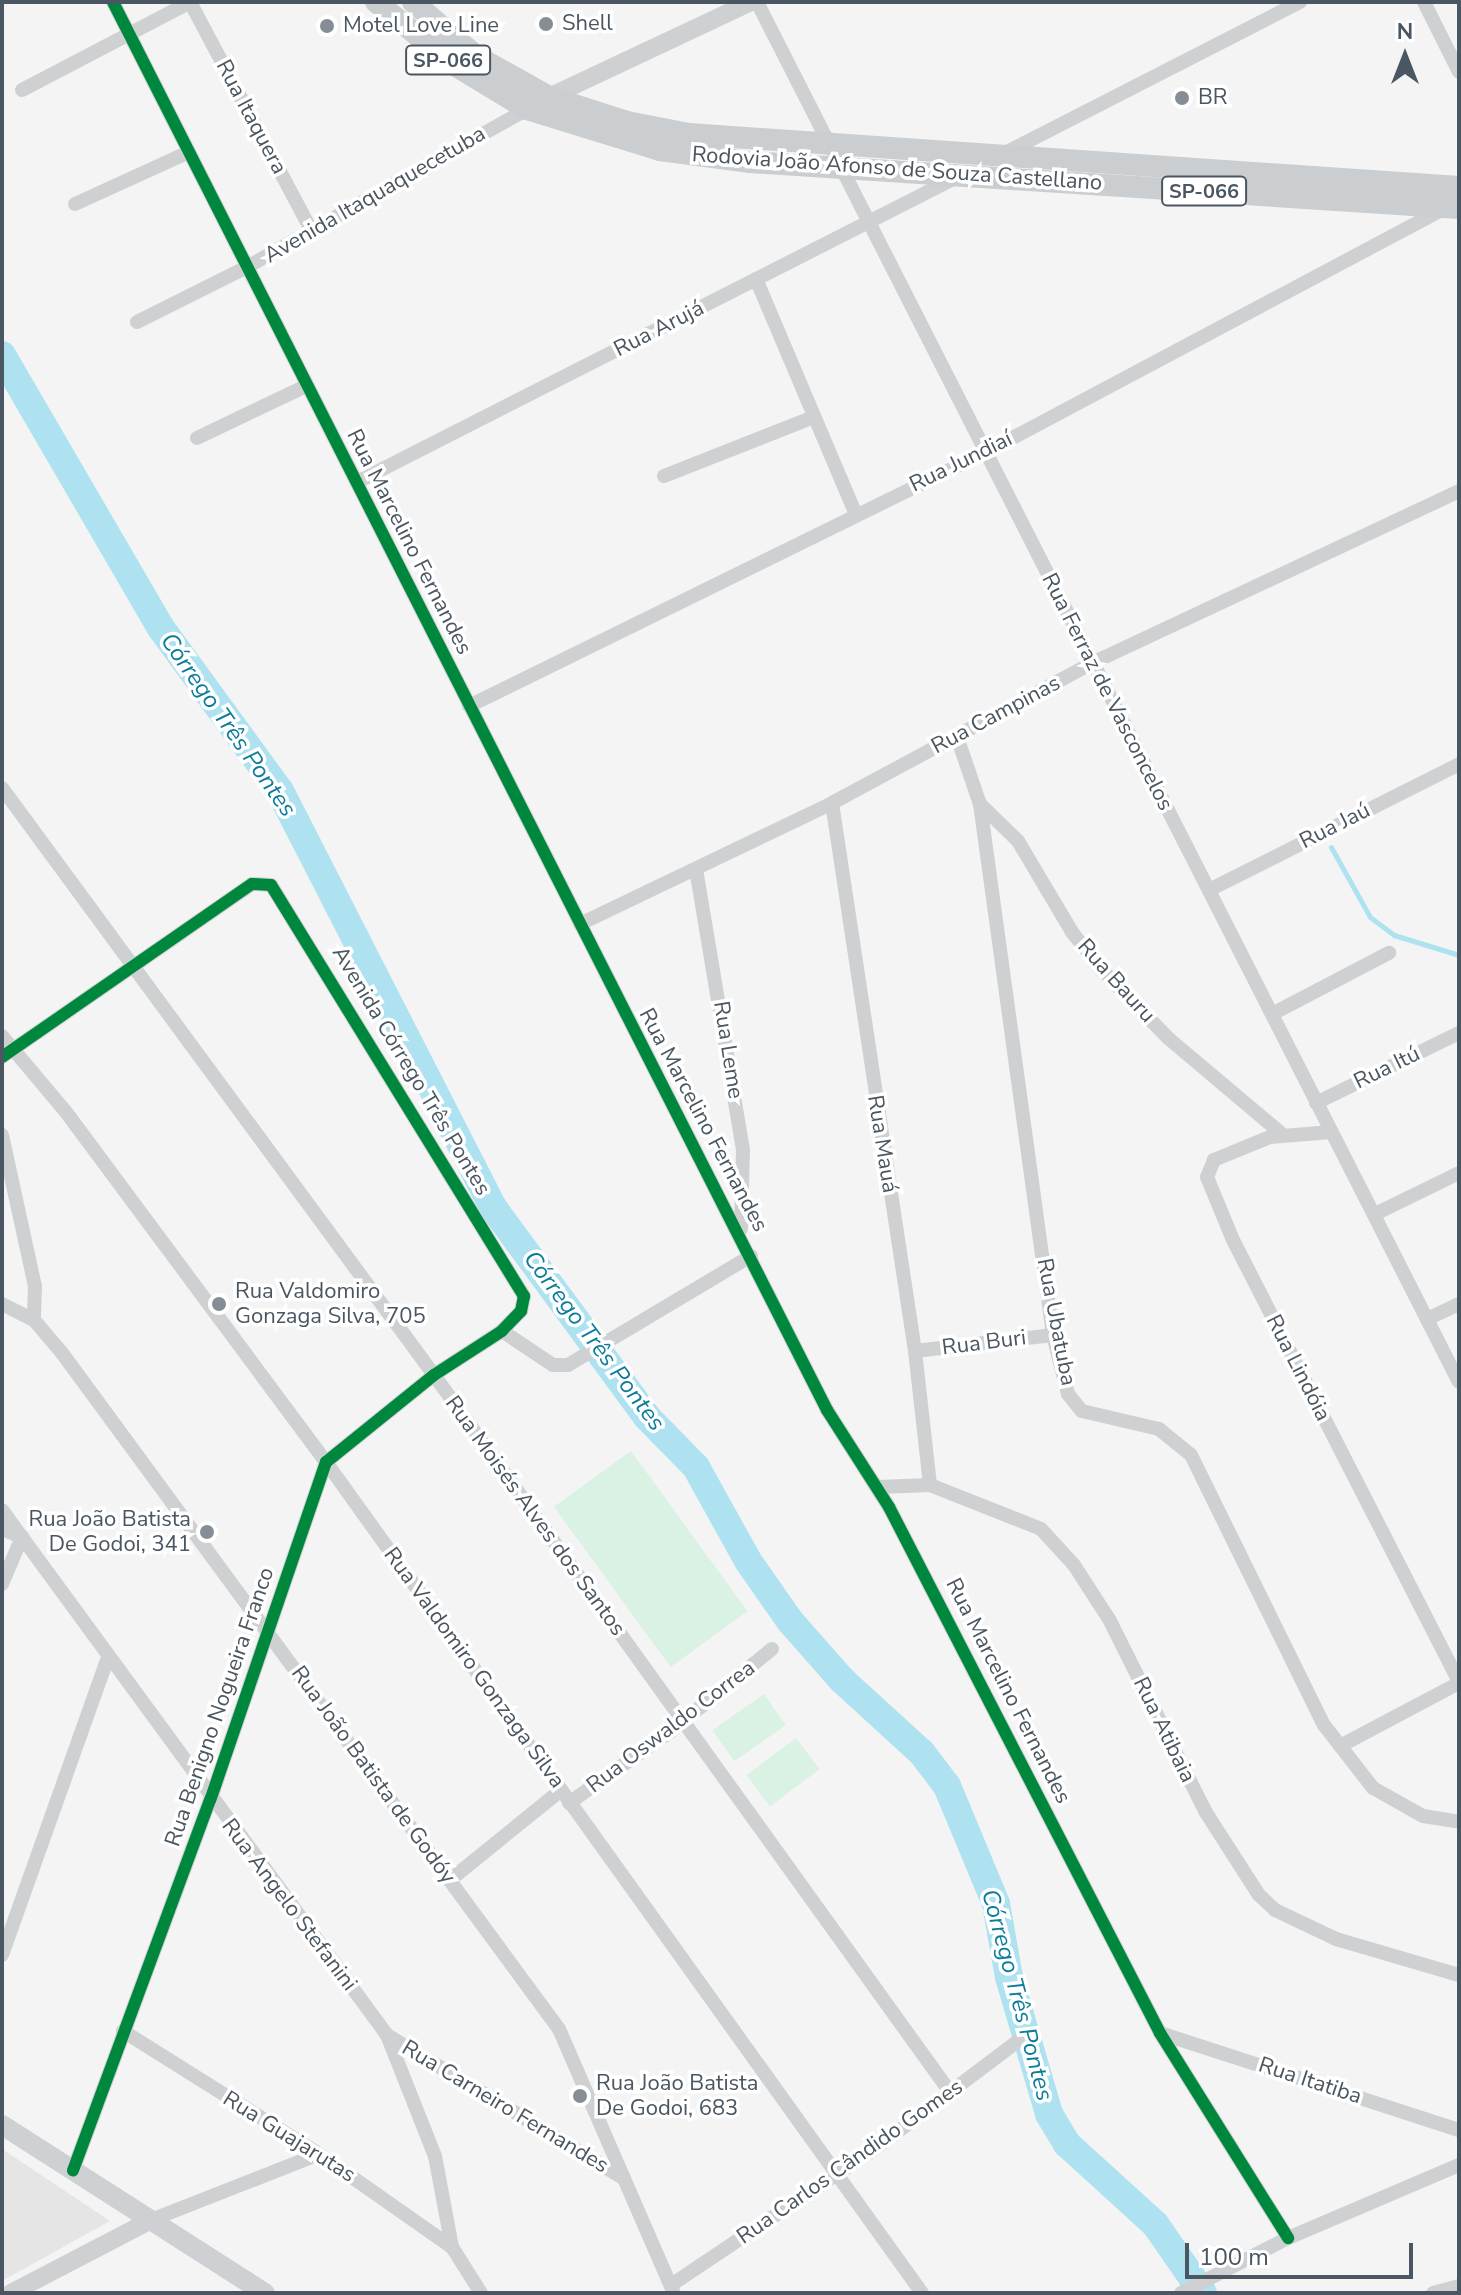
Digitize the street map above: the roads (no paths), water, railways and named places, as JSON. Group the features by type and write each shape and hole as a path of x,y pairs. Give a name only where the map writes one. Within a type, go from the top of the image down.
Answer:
{"main road":[{"name":"Rodovia João Afonso de Souza Castellano","path":"376,2 453,64 527,109 660,150 838,168 1453,207"},
{"name":"Rodovia João Afonso de Souza Castellano","path":"413,2 476,56 549,97 627,122 689,134 828,146 1003,154 1459,187"},
{"path":"2,2125 265,2293"}],"street":[{"name":"Rua Marcelino Fernandes","path":"113,2 580,924 741,1233 827,1410 878,1487 1160,2033 1288,2238"},
{"path":"22,90 190,2"},
{"name":"Rua Itaquera","path":"190,2 312,231"},
{"path":"549,97 751,2"},
{"name":"Rua Ferraz de Vasconcelos","path":"757,2 1090,664 1211,889 1459,1382"},
{"path":"1003,154 1300,2"},
{"path":"1424,2 1459,72"},
{"name":"Avenida Itaquaquecetuba","path":"137,322 247,267 527,109"},
{"path":"75,204 189,152"},
{"name":"Rua Arujá","path":"357,482 961,175"},
{"name":"Rua Jundiaí","path":"469,706 855,512 986,452 1453,207"},
{"path":"756,279 855,512"},
{"path":"197,438 306,386"},
{"path":"664,476 814,417"},
{"name":"Rua Campinas","path":"580,924 832,803 1090,664 1459,491"},
{"name":"Rua Ubatuba","path":"957,737 980,804 1053,1335 1068,1394 1082,1411 1159,1429 1191,1455 1235,1553 1340,1746 1373,1788 1396,1803 1423,1816 1459,1822"},
{"name":"Rua Jaú","path":"1211,889 1459,764"},
{"name":"Rua Moisés Alves dos Santos","path":"2,788 434,1375 950,2092"},
{"name":"Rua Mauá","path":"832,803 915,1351 930,1485"},
{"name":"Rua Bauru","path":"980,804 1018,841 1101,969 1168,1038 1281,1133"},
{"name":"Rua Leme","path":"696,869 743,1150 741,1233"},
{"name":"Avenida Córrego Três Pontes","path":"133,968 252,884 262,882 279,892 524,1296 521,1311 502,1331"},
{"path":"1274,1013 1389,953"},
{"path":"2,1057 17,1051 133,968"},
{"name":"Rua Itú","path":"1316,1103 1459,1033"},
{"name":"Rua Valdomiro Gonzaga Silva","path":"2,1036 17,1051 326,1462 922,2293"},
{"name":"Rua Lindóia","path":"1331,1132 1281,1133 1214,1160 1207,1177 1233,1240 1459,1682"},
{"path":"2,1135 35,1286 34,1320"},
{"path":"1375,1214 1459,1173"},
{"path":"326,1462 434,1375 502,1331 553,1365 568,1365 751,1256"},
{"name":"Rua João Batista de Godóy","path":"2,1304 34,1320 559,2029 672,2289"},
{"path":"1427,1319 1459,1304"},
{"name":"Rua Buri","path":"915,1351 1053,1335"},
{"name":"Rua Benigno Nogueira Franco","path":"73,2171 210,1800 326,1462"},
{"name":"Rua Atibaia","path":"878,1487 930,1485 1022,1518 1058,1543 1109,1619 1205,1811 1259,1895 1275,1910 1336,1939 1459,1975"},
{"name":"Rua Angelo Stefanini","path":"2,1510 107,1660 387,2035 435,2156 452,2247 481,2293"},
{"path":"2,1529 22,1537 2,1584"},
{"name":"Rua Oswaldo Correa","path":"450,1880 565,1796 683,1722 772,1649"},
{"path":"2,1955 107,1660"},
{"path":"1340,1746 1459,1682"},
{"name":"Rua Guajarutas","path":"123,2031 319,2154 452,2247"},
{"name":"Rua Itatiba","path":"1160,2033 1459,2130"},
{"name":"Rua Carneiro Fernandes","path":"387,2035 623,2178"},
{"name":"Rua Carlos Cândido Gomes","path":"672,2289 1026,2035"},
{"path":"11,2293 151,2220 319,2154"},
{"path":"1181,2293 1288,2238 1459,2165"},
{"path":"1433,2293 1459,2286"}],"waterway":[{"name":"Córrego Três Pontes","path":"2,355 161,628 280,791 492,1206 647,1417 696,1467 748,1561 790,1621 842,1680 922,1753 947,1786 996,1904 1009,1977 1049,2114 1067,2144 1155,2224 1203,2293"},
{"path":"1331,847 1370,917 1394,935 1459,955"}],"place":[{"name":"Shell","path":"546,24"},
{"name":"Motel Love Line","path":"327,26"},
{"name":"BR","path":"1182,98"},
{"name":"Rua Valdomiro Gonzaga Silva, 705","path":"219,1304"},
{"name":"Rua João Batista De Godoi, 341","path":"207,1532"},
{"name":"Rua João Batista De Godoi, 683","path":"580,2096"}]}
